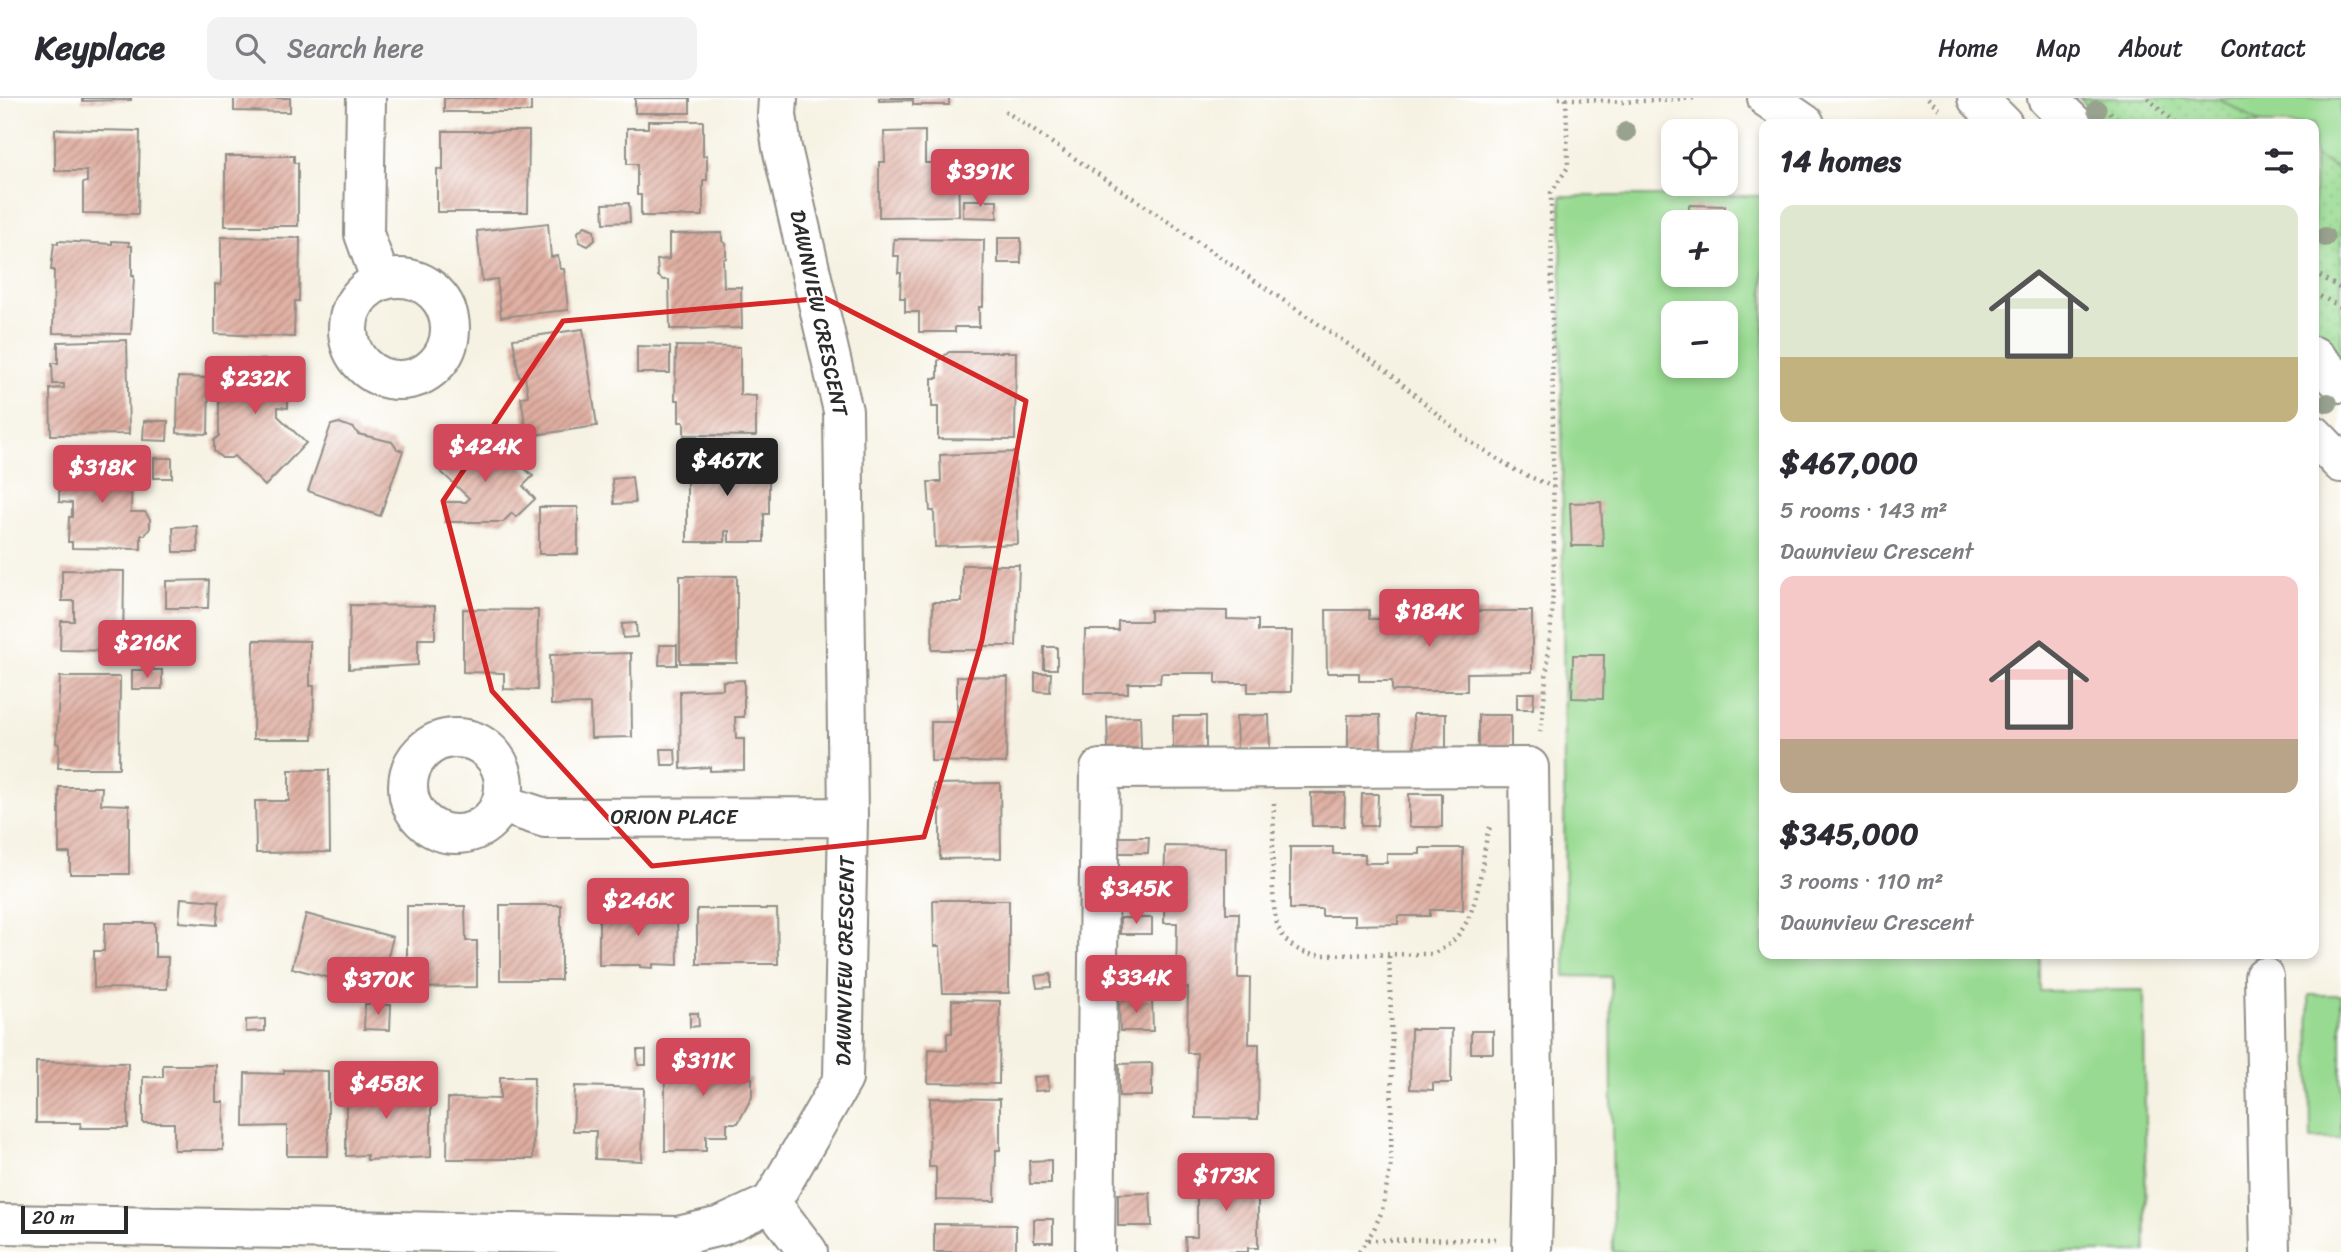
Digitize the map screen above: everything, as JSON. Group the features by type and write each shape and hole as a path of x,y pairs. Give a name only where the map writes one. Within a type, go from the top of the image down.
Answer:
{"street":[{"path":"366,98 365,234 381,281"},
{"name":"DAWNVIEW CRESCENT","path":"771,1203 843,1079 848,817 843,411 782,148 777,115 778,98"},
{"path":"1767,98 1798,119"},
{"path":"1977,98 1998,119"},
{"path":"2047,98 2069,119"},
{"path":"2319,361 2341,383"},
{"path":"2319,440 2341,463"},
{"path":"1095,1252 1100,769 1529,767 1533,1245"},
{"name":"ORION PLACE","path":"502,804 545,818 848,817"},
{"path":"2264,977 2270,1252"},
{"path":"0,1224 678,1236 720,1226 771,1203 808,1252"}],"path":[{"path":"1559,98 1634,102 1698,98"},
{"path":"1529,767 1542,722 1552,614 1551,193 1567,167 1566,98"},
{"path":"2148,98 2169,119"},
{"path":"1005,111 1377,364 1466,439 1515,470 1553,487"},
{"path":"2319,275 2341,289"},
{"path":"2319,296 2341,307"},
{"path":"1274,768 1274,905 1278,927 1284,937 1291,946 1303,953 1431,954 1444,950 1455,941 1470,916 1488,831 1495,821"},
{"path":"1359,1252 1382,1211 1391,1164 1392,1048 1389,954"},
{"path":"1367,1240 1533,1245"}],"highlighted area":[{"path":"825,298 1026,401 982,640 924,837 652,866 492,691 443,501 563,321"}],"green space":[{"path":"2079,98 2218,98 2254,119 2100,119"},
{"path":"2218,98 2341,98 2341,171 2319,158 2319,119 2254,119"},
{"path":"2319,158 2341,171 2341,363 2319,340"},
{"path":"1561,196 1759,196 1759,959 2040,959 2040,991 2144,990 2146,1252 1613,1252 1611,977 1565,976"},
{"path":"2309,995 2341,995 2341,1139 2311,1139"}],"building":[{"path":"82,98 131,98 131,100 82,101"},
{"path":"234,98 290,98 290,112 234,111"},
{"path":"444,98 531,98 531,112 444,112"},
{"path":"635,98 690,98 690,113 635,113"},
{"path":"879,98 949,98 949,105 913,105 913,100 879,101"},
{"path":"648,121 703,121 703,156 707,155 707,180 703,180 703,216 641,216 641,195 637,195 637,164 627,164 627,128 648,128"},
{"path":"55,129 140,131 138,214 83,213 83,183 87,182 87,171 55,171"},
{"path":"443,131 529,131 528,212 437,212 437,169 443,170"},
{"path":"925,131 925,163 958,163 959,216 879,217 879,162 885,162 884,132"},
{"path":"225,156 294,156 294,163 298,163 298,226 225,226"},
{"path":"963,200 997,200 997,218 963,217"},
{"path":"629,203 630,222 604,223 603,204"},
{"path":"1689,205 1725,206 1725,210 1689,210"},
{"path":"548,223 551,257 558,256 560,269 564,269 568,310 501,317 497,279 482,281 477,231"},
{"path":"585,226 594,230 595,240 588,246 579,242 578,232"},
{"path":"722,233 722,241 726,244 726,258 723,260 724,287 741,287 742,328 670,329 669,280 658,276 657,260 669,259 669,234"},
{"path":"221,237 300,238 299,301 295,301 294,337 215,334 215,284 221,285"},
{"path":"998,238 1021,238 1021,263 998,263"},
{"path":"894,239 984,240 983,307 979,307 979,327 955,327 955,332 919,332 919,312 905,312 905,298 900,298 901,273 898,273 899,256 893,256"},
{"path":"58,241 112,244 112,241 129,242 129,246 132,246 134,276 131,334 53,333 54,270 51,270 54,243 58,244"},
{"path":"583,329 597,426 527,436 521,397 528,396 525,376 519,377 513,339"},
{"path":"127,340 129,434 51,435 50,389 64,388 64,384 53,384 52,363 58,363 58,342"},
{"path":"637,346 670,347 670,373 637,373"},
{"path":"676,346 740,347 740,395 756,396 756,436 684,435 684,422 679,422 679,400 675,400"},
{"path":"949,352 1016,352 1015,440 938,439 938,407 932,407 932,378 938,378 938,361"},
{"path":"219,359 288,360 288,408 278,407 278,416 306,443 265,486 234,456 222,458 214,451 214,440 219,436"},
{"path":"178,377 209,378 208,434 177,433"},
{"path":"144,421 168,421 167,441 143,440"},
{"path":"339,423 354,428 358,434 392,442 397,449 403,451 380,516 308,491 331,425"},
{"path":"471,433 481,444 487,438 515,467 519,463 533,476 523,486 535,499 516,517 512,513 503,522 445,522 444,502 466,502 469,498 438,469"},
{"path":"1015,452 1018,544 935,547 934,511 930,511 928,482 941,482 940,455"},
{"path":"687,455 769,456 769,514 764,514 764,542 729,542 729,531 725,531 725,542 687,542"},
{"path":"154,458 172,458 172,478 154,478"},
{"path":"94,459 132,460 131,512 145,512 150,519 150,528 145,535 141,535 141,549 72,548 72,542 68,542 72,503 59,502 60,462 94,462"},
{"path":"632,477 635,503 614,504 612,479"},
{"path":"1601,502 1603,546 1572,546 1570,503"},
{"path":"539,507 578,507 578,554 539,554"},
{"path":"197,526 198,552 174,552 173,527"},
{"path":"962,565 1019,565 1016,646 982,646 982,650 932,650 933,602 962,602"},
{"path":"62,570 124,571 123,651 60,650 61,621 74,621 74,601 62,601"},
{"path":"680,576 737,576 737,663 680,663"},
{"path":"209,580 208,608 166,608 166,581"},
{"path":"350,605 435,606 435,639 418,639 418,665 349,669"},
{"path":"463,609 538,610 537,690 504,689 504,673 463,672"},
{"path":"1150,610 1227,611 1227,619 1258,620 1258,631 1292,631 1291,692 1248,692 1248,683 1216,683 1216,673 1161,673 1160,683 1128,683 1128,693 1084,693 1085,630 1118,630 1118,621 1150,621"},
{"path":"1326,610 1369,610 1369,619 1402,619 1402,628 1456,628 1456,611 1532,611 1532,672 1467,673 1467,691 1392,691 1392,681 1359,681 1359,673 1327,673"},
{"path":"636,623 637,637 623,638 622,624"},
{"path":"254,640 310,641 310,686 314,686 313,739 253,739"},
{"path":"660,645 677,645 677,665 659,665"},
{"path":"1044,647 1057,647 1057,669 1044,669"},
{"path":"631,653 632,737 591,738 590,704 551,705 550,655"},
{"path":"1573,655 1604,655 1603,699 1572,698"},
{"path":"132,670 162,670 162,689 132,689"},
{"path":"1035,673 1051,673 1050,692 1035,691"},
{"path":"957,676 1008,677 1006,763 931,761 931,722 957,722"},
{"path":"60,677 120,677 119,768 58,768 59,744 56,743"},
{"path":"744,680 744,717 735,717 736,739 744,739 744,770 710,771 710,767 681,769 680,691 723,689 723,681"},
{"path":"1517,693 1534,693 1533,709 1517,709"},
{"path":"1413,714 1446,714 1446,748 1414,748"},
{"path":"1269,715 1270,748 1237,749 1236,716"},
{"path":"1348,715 1380,715 1381,748 1348,748"},
{"path":"1478,715 1511,715 1511,748 1478,748"},
{"path":"1140,716 1141,748 1108,749 1107,717"},
{"path":"1173,716 1206,716 1206,748 1173,748"},
{"path":"661,749 675,749 676,765 662,765"},
{"path":"289,770 329,770 330,852 256,853 255,801 289,801"},
{"path":"1000,783 1001,858 940,859 940,809 934,809 934,784"},
{"path":"59,787 102,787 101,804 129,805 129,874 70,874 70,853 59,853"},
{"path":"1311,793 1345,793 1344,826 1312,826"},
{"path":"1362,794 1378,794 1377,826 1361,826"},
{"path":"1409,794 1442,794 1442,827 1409,827"},
{"path":"1116,837 1149,837 1148,853 1116,853"},
{"path":"1165,846 1226,847 1226,913 1239,913 1238,978 1250,978 1249,1044 1259,1044 1258,1119 1196,1118 1197,1053 1187,1053 1188,988 1176,988 1177,923 1164,923"},
{"path":"1290,847 1333,847 1333,854 1365,854 1365,863 1387,863 1387,854 1420,854 1420,848 1463,848 1463,910 1430,910 1430,916 1398,916 1398,924 1355,925 1355,916 1322,916 1322,909 1290,909"},
{"path":"1149,885 1149,902 1115,902 1115,886"},
{"path":"181,898 219,901 217,925 179,922"},
{"path":"933,900 1009,900 1009,993 943,993 940,946 934,946"},
{"path":"500,905 561,905 561,980 500,980"},
{"path":"407,906 465,906 466,941 477,941 477,987 407,988"},
{"path":"697,909 777,909 778,964 697,964"},
{"path":"599,911 677,911 678,965 653,964 653,968 640,965 599,965"},
{"path":"306,914 393,937 379,991 292,968"},
{"path":"1120,918 1152,918 1152,934 1120,934"},
{"path":"105,923 155,923 155,957 168,957 167,989 94,988 94,951 104,951"},
{"path":"1153,964 1153,981 1120,982 1120,965"},
{"path":"1051,974 1051,987 1037,988 1035,976"},
{"path":"1152,998 1153,1031 1120,1031 1119,999"},
{"path":"952,1000 1000,1001 999,1084 928,1083 929,1049 947,1050 947,1033 952,1033"},
{"path":"365,1004 391,1005 390,1030 364,1029"},
{"path":"690,1013 698,1013 699,1026 690,1027"},
{"path":"265,1019 265,1031 246,1032 246,1020"},
{"path":"1411,1029 1452,1029 1451,1083 1433,1083 1433,1090 1410,1089"},
{"path":"1471,1031 1493,1031 1493,1053 1471,1053"},
{"path":"695,1042 718,1042 718,1053 728,1053 728,1057 735,1057 734,1078 752,1078 752,1097 738,1123 727,1123 727,1136 706,1136 706,1151 665,1151 665,1068 674,1069 674,1062 682,1062 682,1053 695,1053"},
{"path":"637,1050 646,1050 646,1065 638,1065"},
{"path":"36,1062 128,1063 128,1128 80,1128 81,1123 36,1123"},
{"path":"1152,1063 1152,1096 1119,1096 1119,1064"},
{"path":"163,1065 216,1065 216,1102 224,1102 223,1150 174,1150 174,1123 143,1123 143,1077 163,1077"},
{"path":"284,1070 328,1071 328,1156 287,1156 287,1126 244,1127 245,1073 284,1074"},
{"path":"346,1073 379,1073 378,1093 431,1092 431,1157 367,1160 367,1155 346,1156"},
{"path":"1048,1076 1049,1090 1035,1091 1034,1077"},
{"path":"500,1077 534,1077 533,1159 447,1159 448,1098 500,1099"},
{"path":"575,1086 644,1088 642,1161 595,1159 596,1131 573,1131"},
{"path":"930,1098 1000,1099 1000,1150 996,1150 995,1201 936,1200 936,1167 929,1167"},
{"path":"1051,1160 1051,1184 1030,1184 1029,1161"},
{"path":"1197,1172 1258,1172 1258,1248 1248,1248 1248,1252 1186,1252 1185,1237 1197,1237"},
{"path":"1150,1193 1152,1226 1118,1226 1118,1194"},
{"path":"1034,1219 1053,1219 1053,1242 1034,1242"},
{"path":"934,1224 1016,1225 1016,1252 934,1252"}]}
